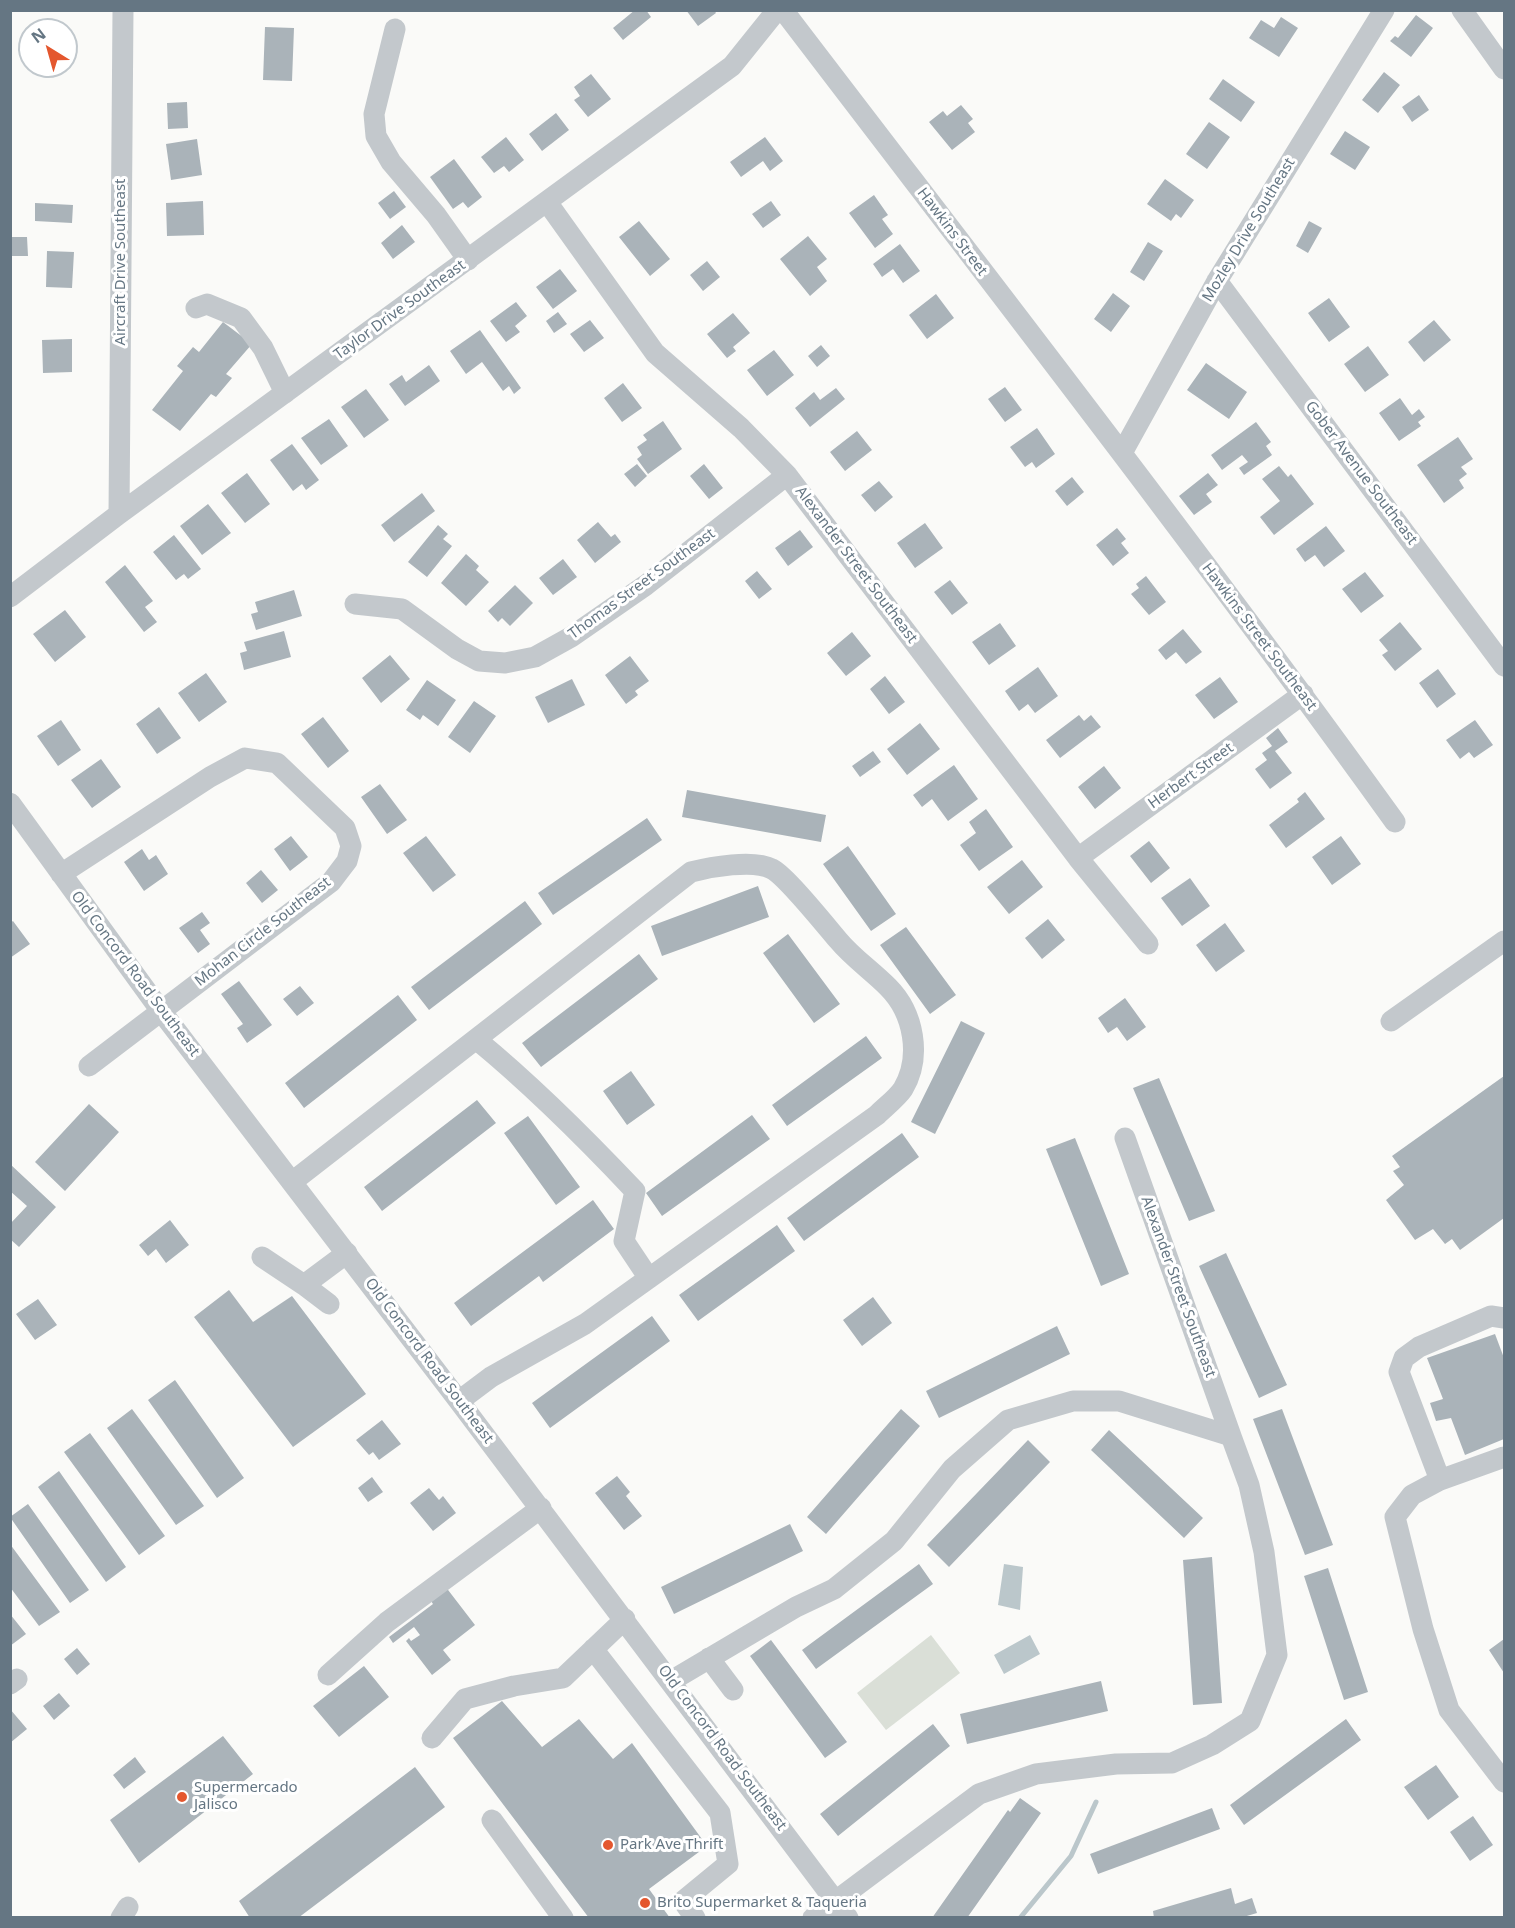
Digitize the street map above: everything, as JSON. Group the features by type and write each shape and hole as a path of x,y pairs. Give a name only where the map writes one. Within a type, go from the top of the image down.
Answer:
{"street":[{"name":"Aircraft Drive Southeast","path":"119,514 126,369 123,10"},
{"name":"Taylor Drive Southeast","path":"10,597 119,514 732,66 777,10"},
{"name":"Hawkins Street","path":"783,10 1122,453"},
{"name":"Mozley Drive Southeast","path":"1122,453 1217,281 1384,10"},
{"path":"1462,10 1504,69"},
{"path":"395,29 374,114 376,136 391,162 436,214 468,260"},
{"name":"Alexander Street Southeast","path":"547,202 656,353 741,428 787,475 1078,858 1148,944"},
{"name":"Gober Avenue Southeast","path":"1217,281 1504,666"},
{"path":"196,308 207,304 241,318 263,348 285,393"},
{"name":"Hawkins Street Southeast","path":"1122,453 1303,694 1395,822"},
{"name":"Thomas Street Southeast","path":"355,604 402,609 457,650 478,661 505,663 535,657 571,637 646,585 787,475"},
{"name":"Herbert Street","path":"1078,858 1303,694"},
{"name":"Mohan Circle Southeast","path":"61,874 210,777 245,758 277,763 345,828 351,846 347,861 331,882 89,1066"},
{"name":"Old Concord Road Southeast","path":"10,803 161,1011 541,1508 848,1917"},
{"path":"292,1182 691,872 711,867 751,865 772,869 852,957 888,987 909,1023 914,1043 912,1066 902,1090 877,1114 585,1324 491,1377 459,1401"},
{"path":"1391,1021 1504,941"},
{"path":"477,1040 587,1141 635,1191 624,1241 648,1277"},
{"name":"Alexander Street Southeast","path":"813,1917 979,1794 1036,1774 1116,1764 1172,1763 1212,1746 1250,1721 1277,1655 1264,1552 1249,1485 1125,1138"},
{"path":"304,1285 346,1253"},
{"path":"262,1257 329,1304"},
{"path":"1440,1480 1399,1372 1404,1358 1419,1347 1491,1316 1504,1318"},
{"path":"671,1680 796,1607 834,1589 894,1541 952,1469 1008,1420 1073,1401 1119,1401 1231,1436"},
{"path":"1504,1457 1440,1480 1412,1495 1395,1517 1423,1629 1449,1710 1504,1782"},
{"path":"328,1675 387,1623 541,1508"},
{"path":"432,1738 465,1699 514,1686 563,1677 625,1619"},
{"path":"593,1649 720,1813 728,1864 683,1901 695,1917"},
{"path":"709,1658 733,1690"},
{"path":"492,1820 563,1917"}],"shaded area":[{"path":"1004,1564 1023,1567 1020,1610 998,1605"},
{"path":"931,1635 960,1673 886,1730 857,1693"},
{"path":"1030,1635 1040,1654 1004,1674 994,1655"}],"building":[{"path":"635,10 646,10 651,17 623,40 613,28"},
{"path":"686,10 714,10 716,13 698,26"},
{"path":"1416,15 1433,28 1411,57 1390,41 1395,36 1398,38"},
{"path":"1281,17 1298,28 1279,57 1249,38 1261,20 1274,28"},
{"path":"265,27 294,28 292,81 263,80"},
{"path":"1384,72 1400,85 1378,113 1362,100"},
{"path":"591,74 611,99 588,117 574,100 580,96 574,87"},
{"path":"1223,79 1255,102 1241,122 1209,99"},
{"path":"1419,95 1429,110 1412,122 1402,107"},
{"path":"187,102 188,128 168,129 167,103"},
{"path":"961,105 973,119 968,123 975,132 952,150 929,122 943,111 947,116"},
{"path":"556,113 569,130 542,151 529,134"},
{"path":"1209,122 1230,137 1207,169 1186,154"},
{"path":"1345,131 1370,147 1355,170 1330,154"},
{"path":"506,137 524,160 509,172 504,166 494,173 481,157"},
{"path":"765,137 783,161 770,171 763,161 741,177 730,162"},
{"path":"197,139 202,175 171,180 166,144"},
{"path":"454,159 482,197 468,208 463,202 453,209 430,177"},
{"path":"1165,179 1194,200 1181,218 1176,214 1171,221 1147,204"},
{"path":"394,191 406,207 390,219 378,203"},
{"path":"874,195 888,215 882,219 893,234 875,248 849,213"},
{"path":"203,201 204,235 167,236 166,203"},
{"path":"771,201 781,215 763,228 752,214"},
{"path":"35,203 73,205 72,223 35,221"},
{"path":"639,221 670,259 650,276 619,237"},
{"path":"1309,221 1322,228 1308,253 1296,246"},
{"path":"402,225 415,242 393,259 381,243"},
{"path":"808,236 827,259 817,267 827,281 810,296 780,259"},
{"path":"10,237 27,237 28,256 10,256"},
{"path":"1148,242 1163,251 1144,281 1130,272"},
{"path":"900,244 920,271 903,283 893,269 882,277 873,264"},
{"path":"47,251 74,252 72,288 46,287"},
{"path":"707,261 720,277 703,291 690,275"},
{"path":"560,269 577,291 553,309 536,287"},
{"path":"1113,293 1130,306 1111,332 1094,319"},
{"path":"936,294 954,318 927,339 909,315"},
{"path":"1329,298 1350,327 1329,342 1308,313"},
{"path":"516,302 527,316 515,326 520,332 506,342 490,321"},
{"path":"558,312 567,324 554,333 546,321"},
{"path":"733,313 750,333 733,347 736,351 727,358 707,334"},
{"path":"590,320 604,338 584,352 570,334"},
{"path":"1434,320 1451,340 1424,362 1408,342"},
{"path":"223,322 252,344 226,374 232,378 216,397 211,394 180,431 152,410 183,371 177,366 193,347 199,352"},
{"path":"480,330 521,388 514,394 509,386 503,391 482,362 466,374 450,351"},
{"path":"72,339 72,372 43,373 42,340"},
{"path":"821,345 830,356 817,367 808,356"},
{"path":"1368,346 1389,375 1365,392 1344,364"},
{"path":"774,350 794,375 767,396 747,370"},
{"path":"1206,363 1247,392 1229,419 1187,390"},
{"path":"429,365 440,381 405,406 389,384 402,375 406,382"},
{"path":"623,383 642,408 622,422 604,398"},
{"path":"1005,387 1022,410 1005,422 988,399"},
{"path":"836,388 845,399 810,427 795,408 814,392 820,400"},
{"path":"366,389 389,420 364,438 341,407"},
{"path":"1400,398 1412,415 1419,409 1425,417 1418,422 1421,426 1399,441 1379,413"},
{"path":"329,419 348,446 321,465 301,438"},
{"path":"663,421 682,449 648,474 637,459 642,455 637,447 647,440 643,435"},
{"path":"1256,422 1271,442 1266,446 1272,455 1244,475 1239,468 1248,462 1242,455 1222,470 1211,455"},
{"path":"1037,428 1055,454 1036,468 1032,462 1025,467 1010,447"},
{"path":"857,431 872,450 845,471 830,452"},
{"path":"1458,437 1473,459 1461,467 1467,474 1459,480 1464,488 1444,503 1417,465"},
{"path":"292,444 319,480 306,490 302,484 293,491 270,460"},
{"path":"637,464 647,476 635,487 624,474"},
{"path":"704,464 723,488 709,499 690,476"},
{"path":"1279,466 1288,477 1291,474 1314,504 1274,535 1260,517 1280,501 1262,479"},
{"path":"247,473 270,504 245,523 221,493"},
{"path":"1208,473 1218,485 1206,494 1212,502 1194,515 1179,496"},
{"path":"1072,477 1084,492 1067,506 1055,491"},
{"path":"879,481 893,497 875,512 861,495"},
{"path":"422,493 435,511 394,542 381,525"},
{"path":"208,504 231,533 202,555 180,526"},
{"path":"598,522 611,537 615,534 621,542 595,563 577,540"},
{"path":"925,523 943,548 915,568 897,543"},
{"path":"438,525 448,534 443,539 452,546 427,577 408,562"},
{"path":"1326,526 1345,551 1324,567 1315,555 1305,562 1296,549"},
{"path":"1117,528 1126,539 1121,543 1129,553 1113,566 1096,545"},
{"path":"800,530 813,547 788,566 775,548"},
{"path":"174,535 201,569 188,579 184,574 176,580 153,552"},
{"path":"466,554 479,566 476,570 489,582 466,606 441,583"},
{"path":"563,559 577,577 553,595 539,578"},
{"path":"125,565 153,601 145,607 157,622 144,632 105,582"},
{"path":"757,571 772,589 759,599 745,581"},
{"path":"1365,572 1384,596 1361,613 1342,589"},
{"path":"1146,576 1166,602 1149,615 1131,594 1139,588 1136,584"},
{"path":"950,580 968,603 952,615 934,592"},
{"path":"515,585 533,603 510,626 502,618 498,622 488,611"},
{"path":"294,590 302,616 256,630 251,614 258,612 255,602"},
{"path":"65,610 86,637 55,662 33,634"},
{"path":"1400,622 1422,649 1395,671 1382,655 1388,651 1379,640"},
{"path":"1000,623 1016,646 989,665 972,642"},
{"path":"1183,629 1202,652 1186,664 1176,652 1166,660 1158,650"},
{"path":"284,631 291,657 244,670 240,653 247,651 244,642"},
{"path":"852,632 871,656 846,676 827,653"},
{"path":"390,655 410,679 381,703 362,678"},
{"path":"630,656 649,681 635,691 638,695 626,704 605,675"},
{"path":"1038,667 1058,696 1035,713 1028,704 1019,711 1005,691"},
{"path":"1438,669 1456,694 1437,708 1419,683"},
{"path":"206,673 227,702 199,722 178,693"},
{"path":"885,676 905,702 889,714 870,689"},
{"path":"1220,677 1238,702 1214,719 1195,695"},
{"path":"572,679 585,705 548,723 535,697"},
{"path":"427,680 456,700 438,726 423,715 420,720 406,710"},
{"path":"474,701 496,716 470,753 448,737"},
{"path":"159,707 181,738 157,754 136,724"},
{"path":"1079,715 1084,721 1091,715 1101,727 1060,758 1046,740"},
{"path":"323,717 349,751 328,768 301,734"},
{"path":"61,720 81,750 58,766 37,736"},
{"path":"1475,720 1493,745 1474,758 1469,752 1460,759 1446,740"},
{"path":"920,723 940,749 907,775 887,749"},
{"path":"1278,728 1288,742 1275,751 1292,773 1270,789 1255,769 1267,760 1262,753 1272,746 1266,738"},
{"path":"873,751 881,762 860,777 852,766"},
{"path":"101,759 121,787 92,808 71,780"},
{"path":"954,765 978,799 948,821 932,799 922,807 913,795"},
{"path":"1104,766 1121,788 1095,809 1078,787"},
{"path":"380,784 407,820 387,834 361,797"},
{"path":"687,790 826,815 821,842 682,817"},
{"path":"1305,792 1325,819 1286,848 1269,825 1299,802 1297,799"},
{"path":"986,809 1013,847 979,871 960,845 976,833 969,822"},
{"path":"647,818 662,840 553,915 538,893"},
{"path":"291,836 308,857 290,871 274,849"},
{"path":"426,836 456,875 433,892 403,853"},
{"path":"1341,836 1361,864 1332,885 1312,857"},
{"path":"1149,841 1170,868 1151,883 1130,856"},
{"path":"848,846 896,914 871,931 823,864"},
{"path":"142,849 149,860 156,855 168,874 144,891 124,862"},
{"path":"1022,860 1043,887 1009,914 987,887"},
{"path":"261,870 278,890 262,903 246,883"},
{"path":"1190,878 1210,906 1182,926 1161,898"},
{"path":"758,886 769,917 662,956 651,926"},
{"path":"525,901 542,924 429,1010 411,987"},
{"path":"202,912 210,923 200,930 210,944 198,953 179,928"},
{"path":"1048,919 1065,940 1042,959 1025,938"},
{"path":"13,921 30,944 10,958 10,923"},
{"path":"1225,923 1245,951 1216,972 1196,945"},
{"path":"906,927 956,995 930,1014 880,945"},
{"path":"788,934 840,1004 814,1023 763,953"},
{"path":"639,954 658,979 541,1067 522,1043"},
{"path":"239,981 272,1025 247,1043 237,1028 243,1024 221,994"},
{"path":"300,986 314,1003 297,1016 283,999"},
{"path":"398,995 417,1020 304,1108 285,1083"},
{"path":"1125,998 1146,1027 1127,1041 1117,1027 1108,1033 1098,1018"},
{"path":"961,1021 985,1033 935,1134 911,1122"},
{"path":"866,1036 882,1058 787,1126 772,1105"},
{"path":"631,1071 655,1105 627,1125 603,1091"},
{"path":"1504,1076 1504,1218 1460,1250 1452,1239 1445,1244 1433,1229 1415,1240 1386,1200 1404,1185 1393,1171 1400,1167 1392,1156"},
{"path":"1159,1078 1215,1211 1189,1221 1133,1088"},
{"path":"477,1100 496,1123 382,1211 364,1187"},
{"path":"89,1104 119,1132 65,1191 35,1162"},
{"path":"752,1115 770,1139 662,1216 646,1193"},
{"path":"528,1116 580,1187 556,1205 504,1133"},
{"path":"902,1133 919,1157 804,1241 787,1218"},
{"path":"1075,1138 1129,1274 1101,1286 1046,1149"},
{"path":"10,1164 56,1207 19,1247 10,1239 10,1224 27,1206 10,1191"},
{"path":"593,1200 614,1229 543,1282 539,1276 471,1326 454,1303"},
{"path":"170,1220 189,1245 166,1263 156,1249 148,1256 139,1245"},
{"path":"777,1225 795,1251 698,1321 679,1295"},
{"path":"1226,1253 1287,1385 1259,1398 1199,1266"},
{"path":"229,1290 253,1322 292,1296 366,1394 293,1447 194,1317"},
{"path":"873,1297 892,1323 862,1346 843,1320"},
{"path":"38,1299 57,1325 35,1340 16,1314"},
{"path":"652,1316 670,1341 550,1428 532,1403"},
{"path":"1057,1326 1070,1354 939,1418 926,1391"},
{"path":"1495,1334 1504,1358 1504,1439 1465,1455 1451,1418 1436,1421 1430,1403 1443,1399 1427,1358"},
{"path":"175,1380 244,1478 217,1498 148,1400"},
{"path":"132,1409 204,1506 176,1525 107,1428"},
{"path":"901,1409 920,1426 826,1534 807,1517"},
{"path":"1282,1409 1333,1545 1305,1555 1253,1419"},
{"path":"382,1420 401,1444 379,1460 373,1452 369,1455 356,1440"},
{"path":"1109,1430 1203,1518 1184,1538 1091,1450"},
{"path":"90,1433 165,1536 139,1555 64,1452"},
{"path":"1028,1440 1050,1462 949,1567 927,1545"},
{"path":"59,1471 126,1567 106,1582 38,1487"},
{"path":"617,1476 630,1492 626,1496 642,1516 624,1530 595,1493"},
{"path":"372,1477 383,1492 368,1502 358,1488"},
{"path":"429,1488 439,1500 443,1496 456,1513 433,1531 410,1503"},
{"path":"28,1504 89,1590 70,1603 10,1517"},
{"path":"790,1524 803,1551 674,1614 661,1587"},
{"path":"10,1544 60,1612 39,1626 10,1587"},
{"path":"1212,1557 1222,1703 1193,1705 1183,1560"},
{"path":"919,1564 933,1584 816,1669 802,1650"},
{"path":"1328,1568 1368,1692 1344,1700 1304,1576"},
{"path":"445,1586 475,1625 443,1650 451,1660 432,1675 406,1641 409,1638 411,1641 420,1635 414,1627 393,1643 389,1637 433,1604 429,1598"},
{"path":"10,1614 26,1634 10,1646"},
{"path":"1504,1639 1504,1673 1489,1650"},
{"path":"771,1640 847,1742 825,1758 750,1656"},
{"path":"77,1648 90,1664 77,1675 64,1659"},
{"path":"364,1666 389,1697 339,1737 313,1706"},
{"path":"1101,1681 1108,1711 967,1744 960,1714"},
{"path":"59,1693 70,1706 54,1720 43,1706"},
{"path":"502,1701 542,1747 579,1719 613,1759 632,1743 707,1846 649,1889 670,1918 589,1918 453,1738"},
{"path":"10,1709 27,1729 10,1743"},
{"path":"1346,1719 1361,1740 1244,1825 1230,1805"},
{"path":"933,1724 950,1746 838,1836 820,1814"},
{"name":"Supermercado Jalisco","path":"223,1736 253,1774 139,1863 110,1820"},
{"path":"135,1757 146,1772 124,1789 113,1775"},
{"path":"1436,1765 1459,1797 1428,1820 1404,1787"},
{"path":"415,1767 445,1807 298,1918 250,1918 239,1901"},
{"path":"1020,1798 1041,1813 967,1918 932,1918 1008,1810 1010,1812"},
{"path":"1212,1808 1220,1829 1098,1874 1090,1854"},
{"path":"1473,1816 1493,1845 1470,1861 1450,1832"},
{"path":"1231,1888 1235,1904 1252,1898 1257,1913 1240,1918 1154,1918 1153,1911"}],"waterway":[{"path":"1020,1918 1071,1856 1096,1802"}],"place":[{"name":"Supermercado Jalisco","path":"182,1797"},
{"name":"Park Ave Thrift","path":"608,1845"},
{"name":"Brito Supermarket & Taqueria","path":"645,1903"}]}
